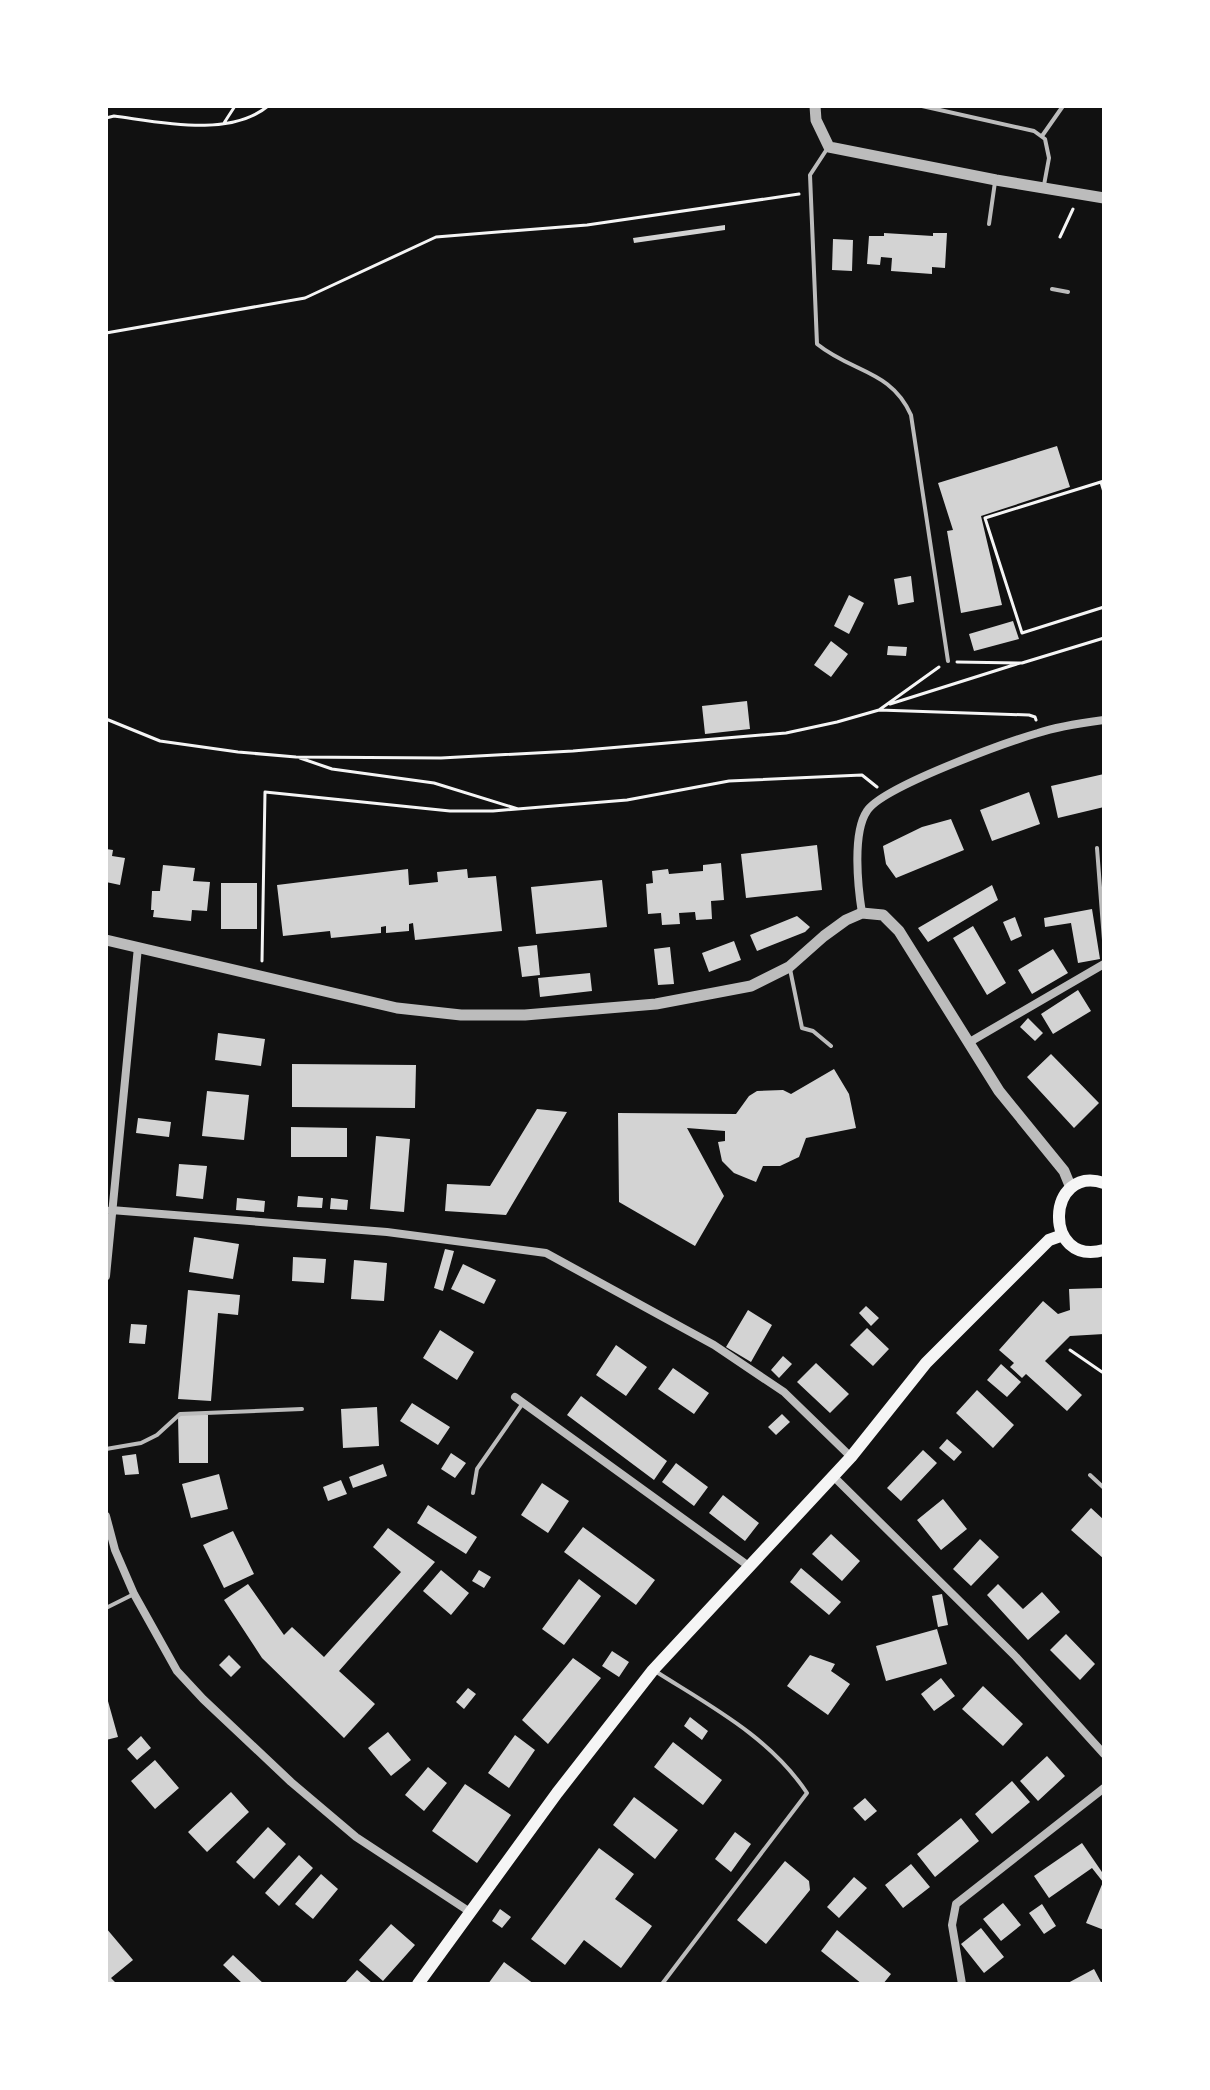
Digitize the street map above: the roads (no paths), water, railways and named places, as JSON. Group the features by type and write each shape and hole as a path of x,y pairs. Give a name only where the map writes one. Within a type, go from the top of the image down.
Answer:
{"main road":[{"path":"1104,1183 1084,1181 1071,1188 1060,1202 1057,1219 1063,1235 1072,1246 1086,1252 1104,1250"},
{"path":"418,1984 557,1793 653,1670 851,1457 926,1363 1049,1240 1063,1235"}],"street":[{"path":"815,106 816,120 829,147 1104,198"},
{"path":"862,913 859,889 861,830 866,812 886,795 914,780 1040,732 1104,720"},
{"path":"106,940 397,1008 461,1015 525,1015 642,1006 751,986 789,967 835,928 862,913 883,915 899,931 999,1091 1064,1171 1071,1188"},
{"path":"106,1276 138,947"},
{"path":"968,1043 1104,964"},
{"path":"111,1210 387,1232 546,1253 737,1360 784,1392 851,1457"},
{"path":"519,1400 750,1567"},
{"path":"833,1476 1016,1657 1104,1754"},
{"path":"106,1516 115,1550 134,1594 177,1671 291,1782 356,1837 470,1912"},
{"path":"962,1984 952,1925 956,1904 1104,1788"}],"lane":[{"path":"922,106 1034,131 1042,136 1049,148 1044,188"},
{"path":"1042,136 1063,106"},
{"path":"829,147 810,175 817,344 833,357 894,388 911,415 948,661"},
{"path":"989,224 996,180"},
{"path":"1052,289 1068,292"},
{"path":"1097,848 1104,940"},
{"path":"789,967 802,1028 813,1031 831,1046"},
{"path":"473,1493 477,1469 519,1400"},
{"path":"106,1449 141,1443 157,1435 180,1414 302,1409"},
{"path":"1090,1475 1104,1488"},
{"path":"106,1608 134,1594"},
{"path":"653,1670 760,1739 795,1775 807,1793 662,1984"}]}
